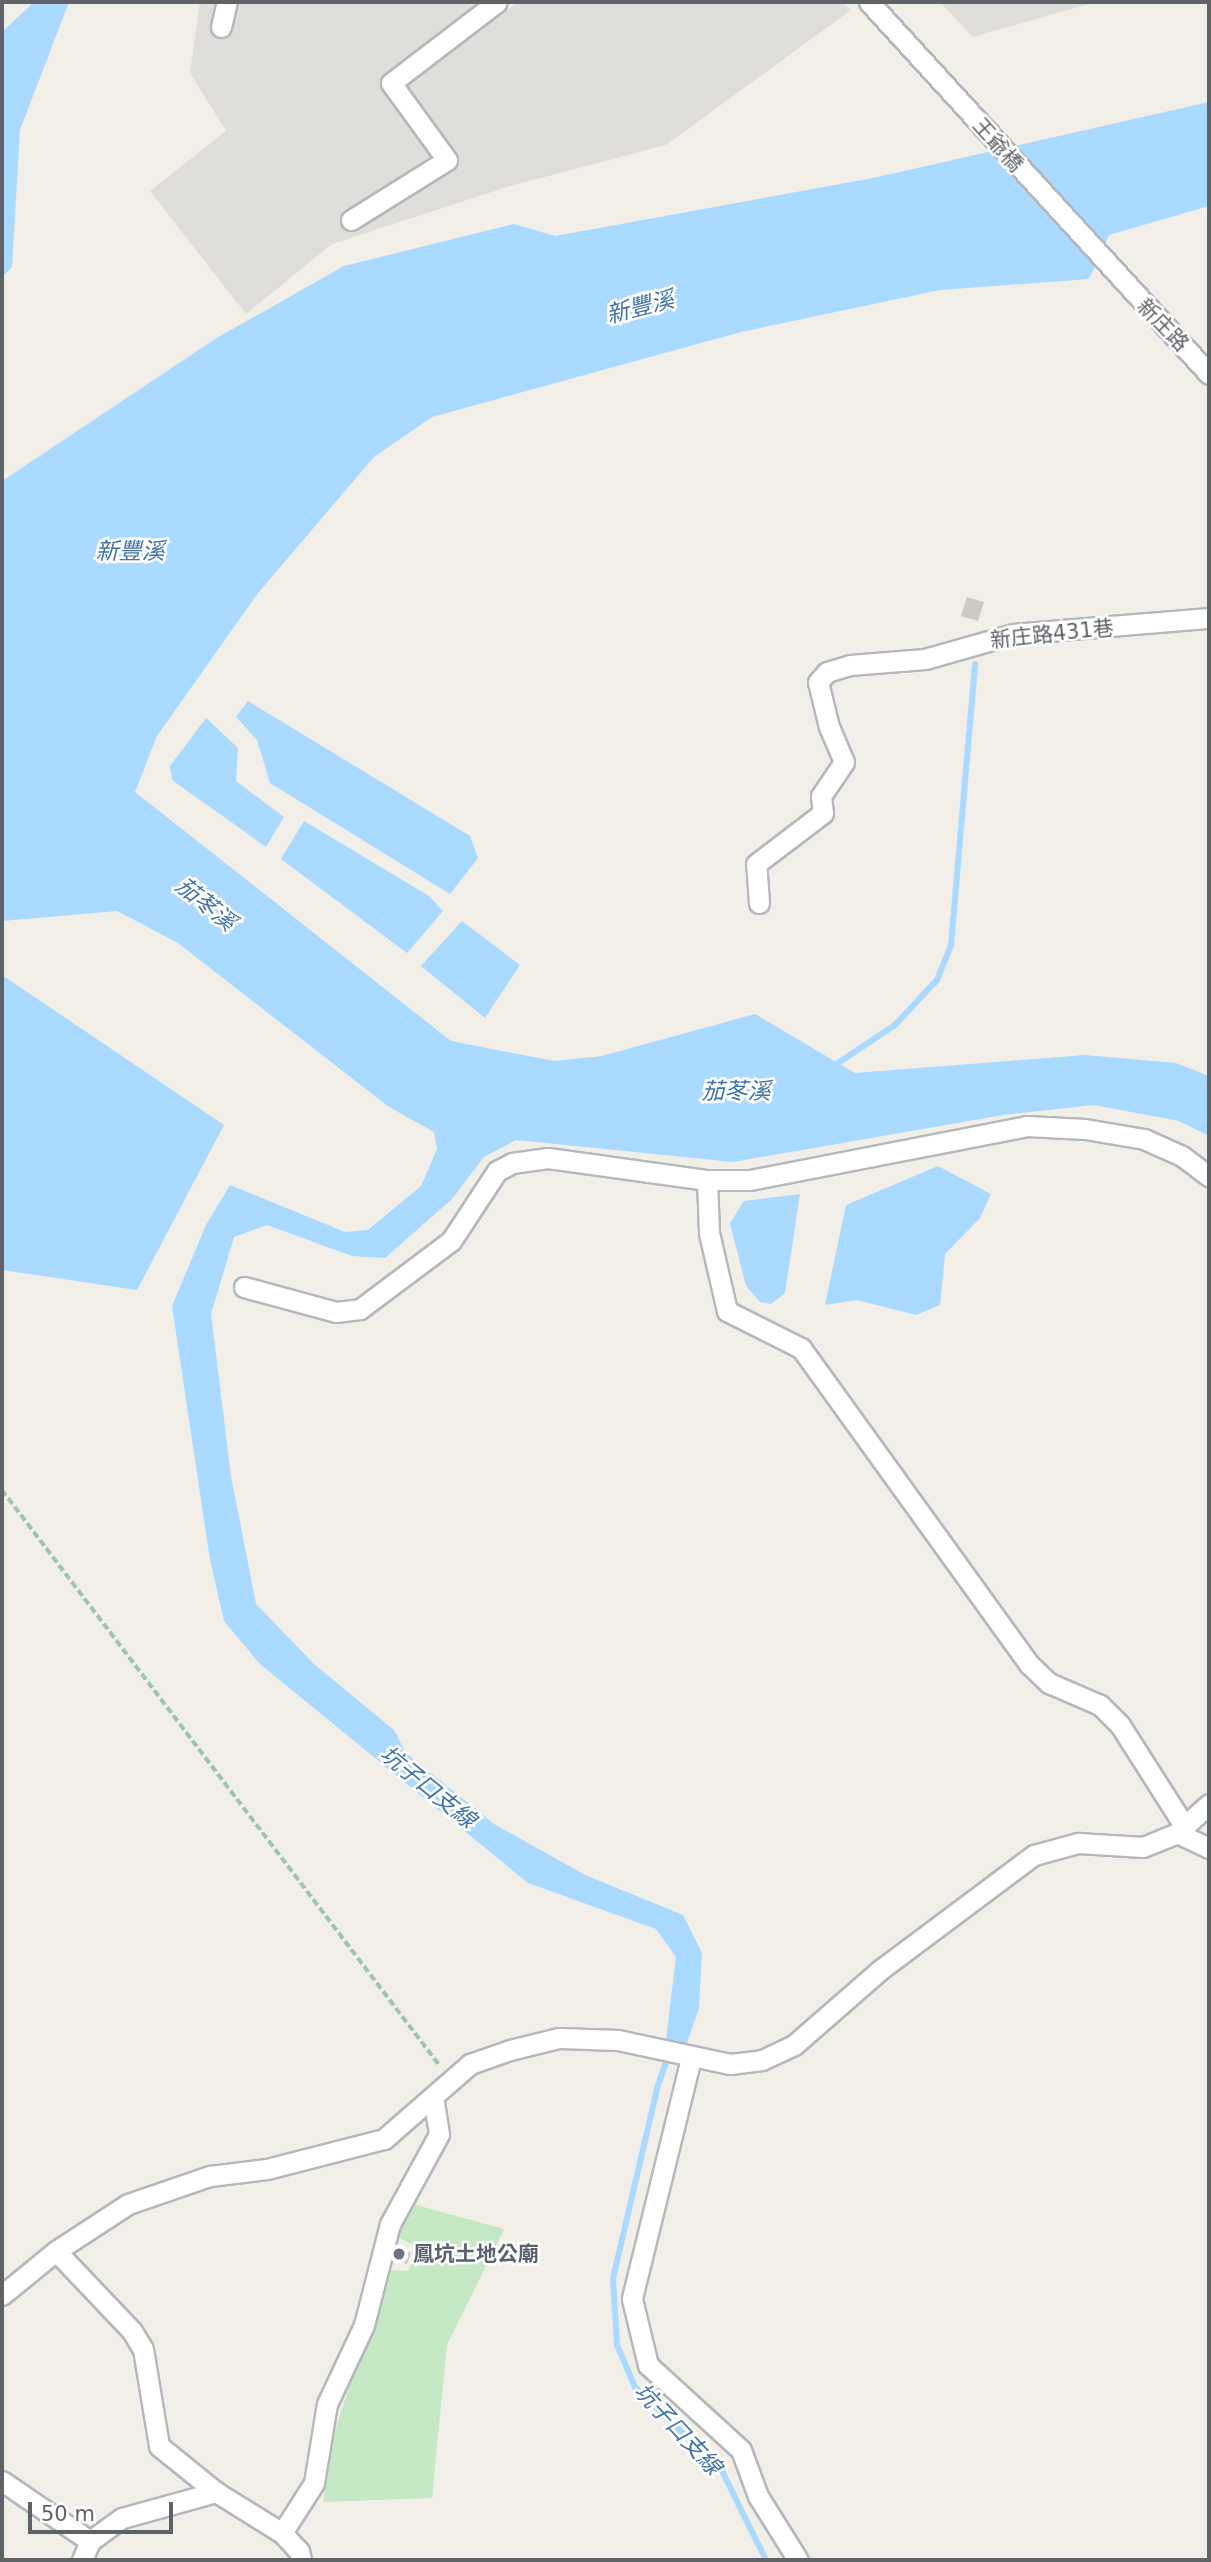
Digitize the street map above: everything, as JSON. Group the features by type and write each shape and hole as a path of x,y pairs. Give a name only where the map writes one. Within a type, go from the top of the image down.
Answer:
{"street":[{"path":"221,27 227,2"},
{"path":"351,220 447,160 391,83 497,2"},
{"name":"王爺橋","path":"874,8 1117,276"},
{"name":"新庄路","path":"1117,276 1209,374"},
{"name":"新庄路431巷","path":"759,903 756,863 823,813 821,796 844,762 829,727 818,682 827,672 850,665 925,659 1013,634 1209,618"},
{"path":"244,1287 336,1312 360,1308 451,1241 497,1171 512,1163 548,1158 707,1180 789,1174 1027,1126 1085,1129 1144,1139 1182,1156 1209,1176"},
{"path":"707,1180 709,1233 727,1311 801,1348 1029,1664 1049,1683 1100,1705 1120,1725 1181,1830 1209,1848"},
{"path":"2,2295 56,2251 128,2204 169,2187 267,2169 384,2139 470,2064 559,2038 659,2048 691,2058 730,2064 762,2060 794,2045 880,1970 1034,1855 1078,1843 1143,1847 1181,1830 1209,1804"},
{"path":"691,2058 632,2299 648,2365 741,2451 758,2496 798,2560"},
{"path":"282,2533 314,2483 327,2404 364,2325 390,2224 439,2134 433,2096"},
{"path":"56,2251 132,2331 143,2349 159,2446 216,2492 282,2533 299,2552 301,2560"},
{"path":"2,2481 90,2541"},
{"path":"82,2560 90,2541 122,2518 216,2492"}],"path":[{"path":"2,1490 450,2079"}],"shaded area":[{"path":"200,2 481,2 409,56 423,73 518,2 843,2 851,10 666,145 510,186 332,244 246,314 150,191 226,131 190,73"},
{"path":"940,2 1096,2 973,37"}],"green space":[{"path":"409,2203 504,2229 447,2345 432,2498 323,2502 332,2440 387,2270 408,2271 419,2248 395,2236"}],"water":[{"path":"34,2 69,2 20,130 12,267 2,277 2,32"},
{"name":"新豐溪","path":"1209,102 1209,206 1109,235 1089,279 940,290 741,332 432,417 374,457 258,593 157,736 135,792 451,1041 554,1061 602,1056 755,1014 855,1073 1085,1055 1176,1063 1209,1076 1209,1136 1179,1121 1094,1105 1003,1115 733,1162 516,1140 484,1157 452,1199 385,1258 352,1256 267,1225 234,1237 211,1314 231,1476 256,1604 314,1664 394,1730 406,1753 494,1824 585,1875 683,1915 702,1953 699,2008 687,2043 666,2040 676,1957 656,1929 528,1883 260,1664 224,1621 210,1560 172,1306 206,1225 230,1185 345,1232 368,1230 421,1186 437,1149 434,1132 389,1107 178,943 117,911 2,921 2,481 215,339 344,266 514,224 555,236 873,178"},
{"path":"248,701 470,836 478,858 450,894 270,783 257,740 236,717"},
{"path":"206,718 238,748 236,781 284,817 266,847 172,780 170,766"},
{"path":"304,821 429,896 443,911 407,953 281,859"},
{"path":"462,921 520,965 485,1018 421,966"},
{"path":"2,975 224,1125 137,1290 2,1270"},
{"path":"938,1166 991,1194 980,1218 945,1254 940,1305 916,1315 857,1300 825,1305 846,1205"},
{"path":"800,1194 785,1293 771,1304 760,1302 746,1286 730,1223 744,1201"}],"building":[{"path":"967,597 984,602 978,621 961,616"},
{"name":"鳳坑土地公廟","path":"391,2245 411,2253 407,2264 387,2256"}],"waterway":[{"path":"832,1067 895,1025 937,980 951,945 975,664"},
{"name":"坑子口支線","path":"676,2034 658,2085 613,2279 617,2345 635,2387 722,2471 766,2560"}],"place":[{"name":"鳳坑土地公廟","path":"399,2254"}],"water label":[{"name":"茄苳溪","path":"206,904"},
{"name":"茄苳溪","path":"736,1091"}]}
